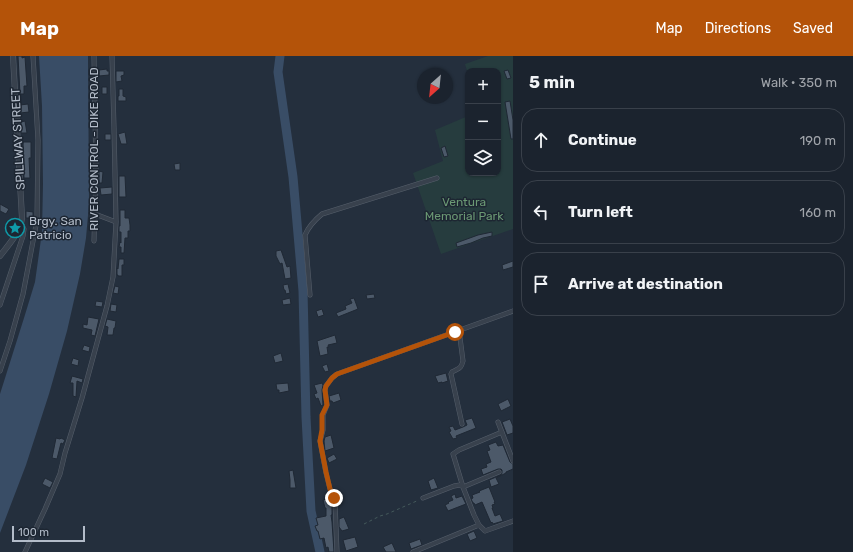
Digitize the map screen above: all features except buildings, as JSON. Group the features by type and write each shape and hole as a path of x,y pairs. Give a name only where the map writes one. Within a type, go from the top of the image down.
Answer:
{"street":[{"name":"SPILLWAY STREET","path":"13,56 22,218 21,223"},
{"path":"0,371 23,294 37,220 38,140 33,56"},
{"name":"RIVER CONTROL - DIKE ROAD","path":"94,56 96,173 94,241"},
{"path":"24,552 52,495 60,474 107,306 113,277 116,222 112,56"},
{"path":"310,295 305,235 307,230 318,217 322,214 438,178"},
{"path":"95,214 116,222"},
{"path":"0,256 18,231 21,223"},
{"path":"0,305 23,236 24,229 21,223"},
{"path":"337,552 335,502 330,489 320,441 322,415 327,405 325,390 328,383 337,374 513,311"},
{"path":"459,330 463,361 462,366 451,374 462,424"},
{"path":"498,422 513,460"},
{"path":"502,432 453,454 463,486 479,525 485,531 513,521"},
{"path":"423,498 454,486 463,486 499,472"},
{"path":"413,552 479,525"}],"path":[{"path":"364,524 423,498"}],"green space":[{"name":"Ventura Memorial Park","path":"488,56 513,56 513,229 441,254 413,173 443,161 435,130 465,117 465,176 501,176 501,68 466,68 465,64"}],"water":[{"path":"39,56 88,56 89,204 86,238 80,274 67,331 49,394 26,465 0,533 0,394 35,282 42,232 42,106"}],"waterway":[{"path":"280,56 278,72 293,177 303,291 306,417 311,511 320,552"}],"place":[{"name":"Brgy. San Patricio","path":"15,228"}],"route":[{"path":"334,498 330,489 320,441 322,415 327,408 325,390 328,383 337,374 455,332"}]}
